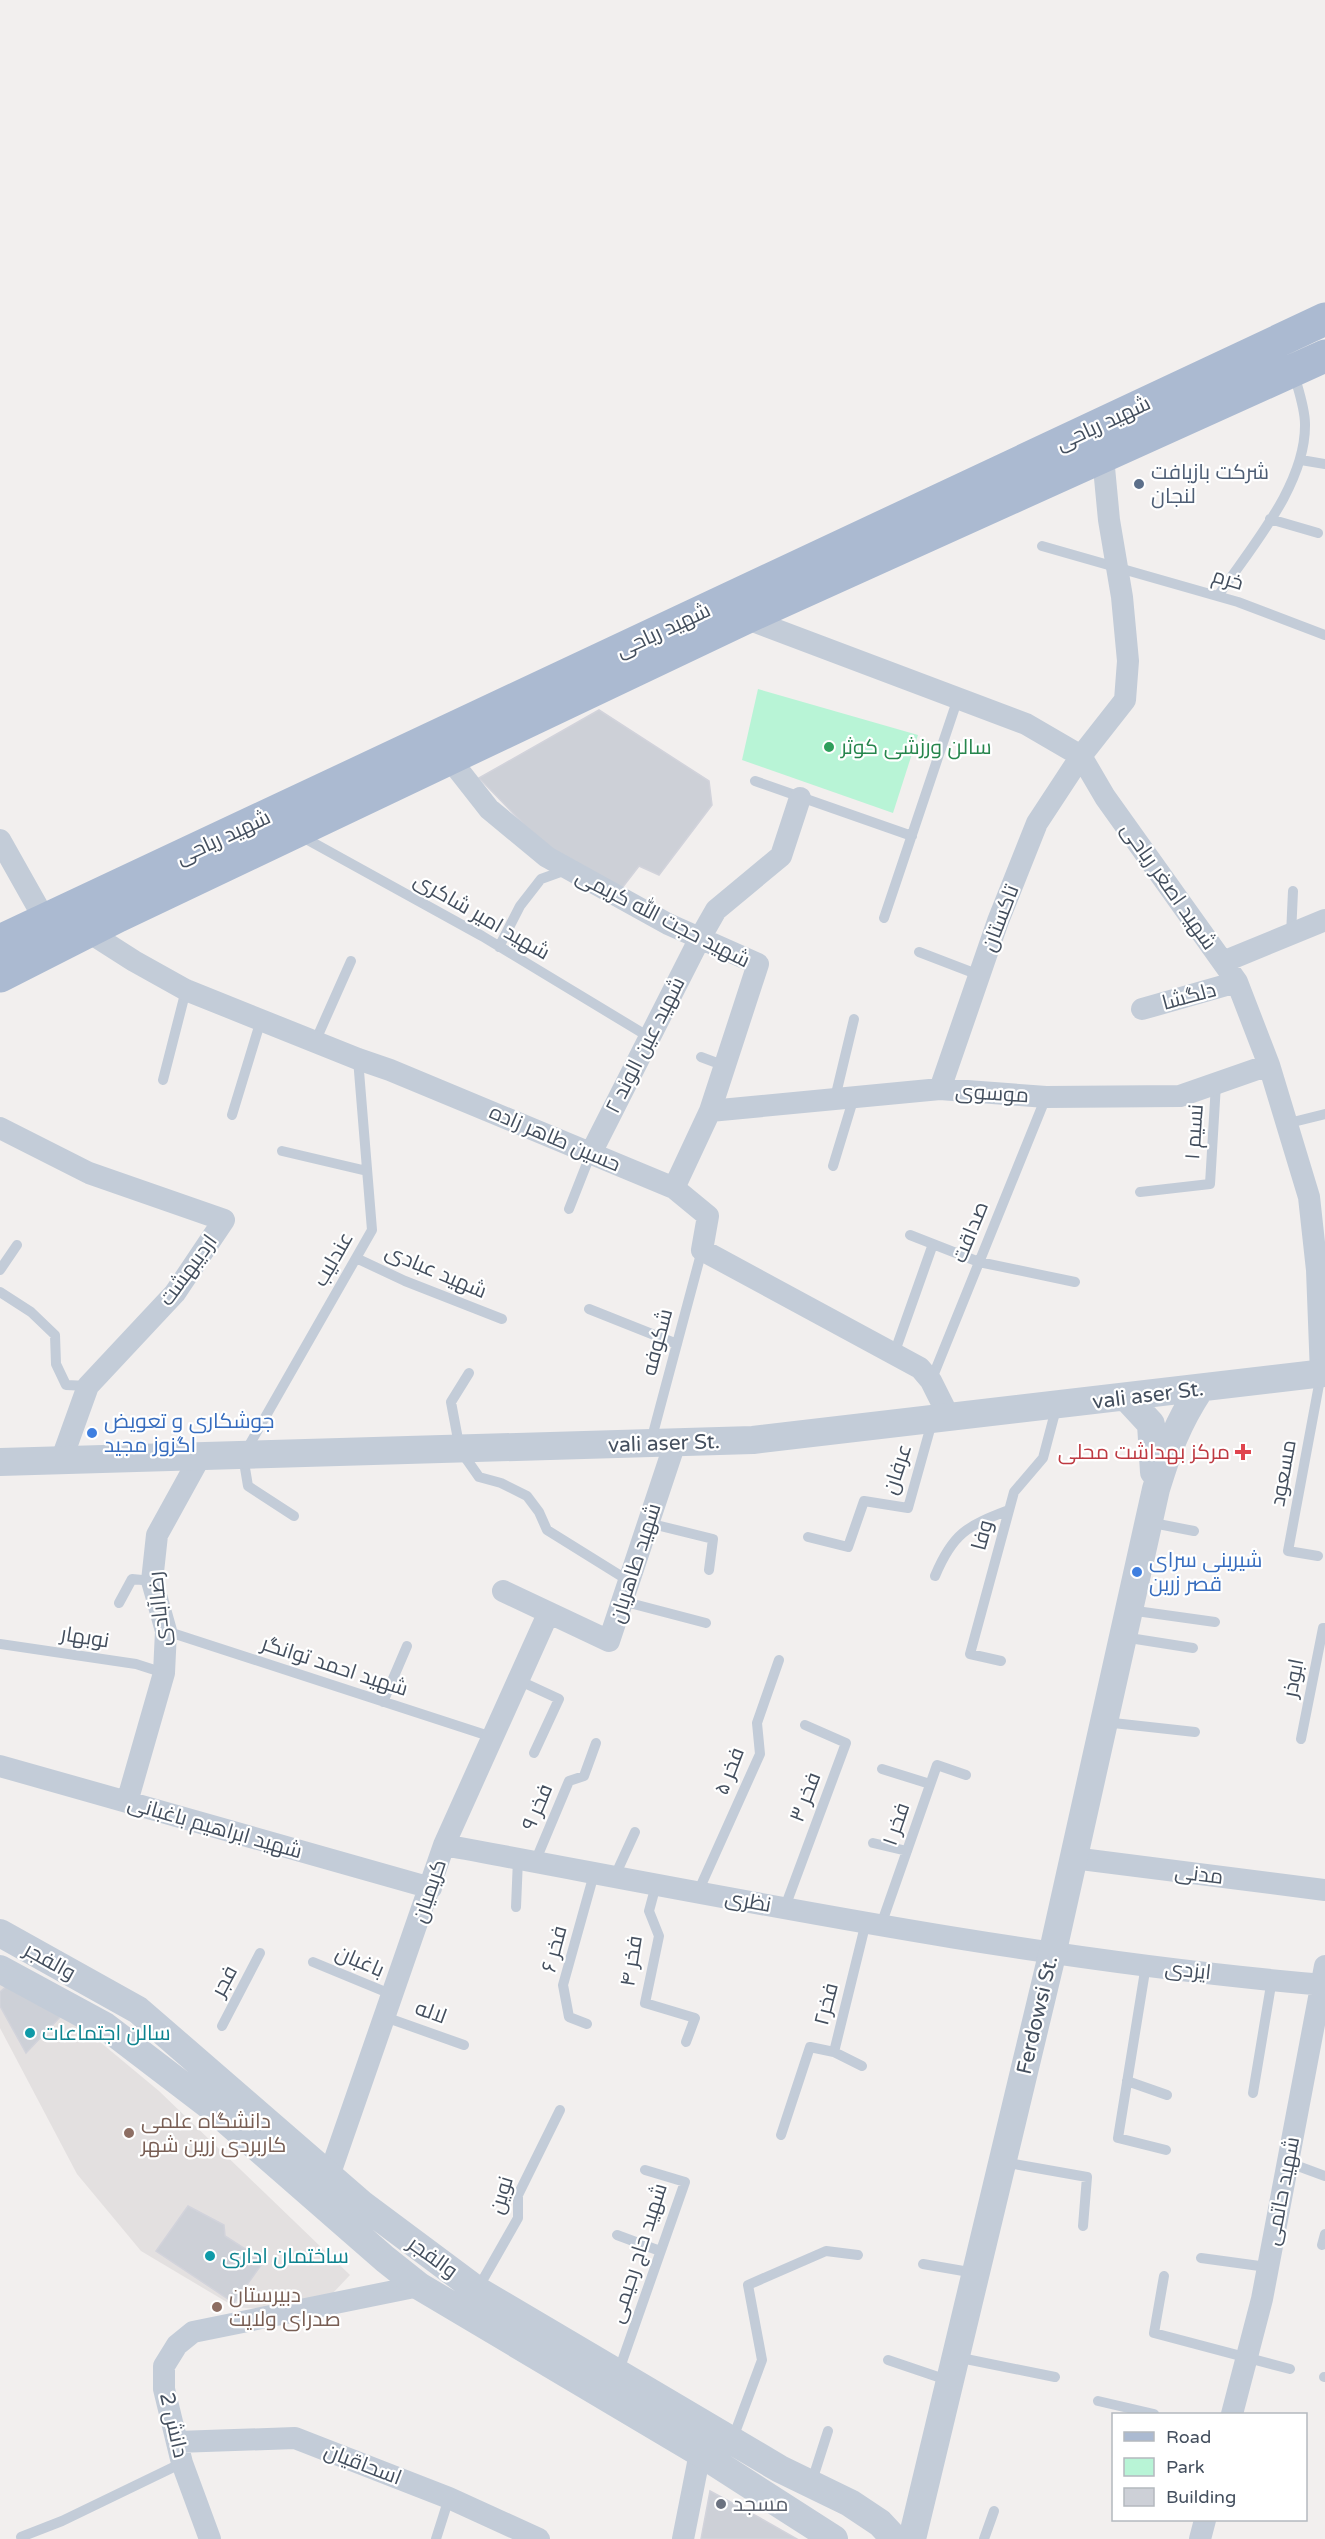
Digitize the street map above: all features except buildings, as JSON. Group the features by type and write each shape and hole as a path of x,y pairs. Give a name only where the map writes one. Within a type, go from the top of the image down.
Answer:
{"main road":[{"name":"شهید ریاحی","path":"0,941 1325,319"},
{"name":"شهید ریاحی","path":"0,976 87,931 293,832 745,618 1325,356"}],"street":[{"name":"تاکستان","path":"940,1089 979,975 1037,823 1081,756 1125,700 1128,661 1122,597 1103,457"},
{"name":"شهید اصغر ریاحی","path":"745,618 1026,724 1081,756 1106,797 1237,982 1269,1065 1309,1197 1317,1270 1323,1374"},
{"name":"شهید حجت الله کریمی","path":"449,759 489,809 547,857 668,924 758,964 710,1111 675,1188"},
{"name":"شهید عین الوند ۲","path":"591,1153 716,910 781,856 800,798"},
{"path":"0,840 45,920"},
{"path":"1222,962 1325,920"},
{"name":"حسین طاهر زاده","path":"87,931 186,990 390,1070 675,1188 708,1215 702,1250"},
{"name":"دلگشا","path":"1142,1008 1237,982"},
{"name":"موسوی","path":"710,1111 940,1089 1046,1097 1180,1096 1269,1065"},
{"name":"اردیبهشت","path":"0,1128 88,1173 224,1220 175,1293 88,1386 61,1461"},
{"path":"702,1250 920,1368 931,1381 941,1418"},
{"name":"vali aser St.","path":"0,1462 200,1458 753,1440 1323,1374"},
{"name":"Ferdowsi St.","path":"912,2539 1052,1955 1156,1489 1170,1442 1182,1417 1200,1389"},
{"name":"Ferdowsi St.","path":"1126,1397 1150,1424 1156,1489"},
{"name":"شهید طاهریان","path":"503,1591 609,1641 648,1523 663,1444"},
{"name":"رضاآبادی","path":"127,1802 164,1673 166,1631 152,1581 157,1535 200,1458"},
{"name":"کریمیان","path":"329,2176 431,1888 444,1845 548,1614"},
{"name":"شهید ابراهیم باغبانی","path":"0,1766 431,1888"},
{"name":"نظری","path":"444,1845 604,1876 1052,1955"},
{"name":"مدنی","path":"1073,1858 1325,1890"},
{"name":"والفجر","path":"0,1933 138,2010 363,2205 477,2290 780,2469 850,2503 880,2523 895,2539"},
{"name":"ایزدی","path":"1052,1955 1272,1979 1323,1978"},
{"name":"والفجر","path":"0,1969 105,2026 211,2107 385,2259 420,2286 700,2453 834,2539"},
{"name":"شهید حاتمی","path":"1232,2413 1267,2267 1323,1978"},
{"name":"دانش 2","path":"210,2539 179,2453 164,2390 164,2366 177,2344 193,2332 420,2286"},
{"name":"اسحاقیان","path":"179,2453 295,2438 449,2498 539,2539"},
{"path":"684,2539 700,2453"},
{"path":"1200,2539 1205,2521"}],"lane":[{"path":"1218,596 1281,502 1301,460 1305,423 1294,370"},
{"path":"1301,460 1325,464"},
{"path":"1270,519 1318,533"},
{"name":"خرم","path":"1042,546 1218,596 1325,635"},
{"path":"884,918 958,699"},
{"path":"755,781 912,836"},
{"name":"شهید امیر شاکری","path":"293,832 499,947 650,1037"},
{"path":"499,947 520,906 541,879 569,869"},
{"path":"1291,935 1293,891"},
{"path":"919,952 979,975"},
{"path":"315,1042 351,961"},
{"path":"163,1080 186,990"},
{"path":"833,1166 845,1098 854,1019"},
{"path":"232,1115 261,1020"},
{"path":"701,1057 725,1066"},
{"name":"عندلیب","path":"243,1456 372,1230 358,1059"},
{"name":"نسیم ۱","path":"1140,1192 1210,1184 1216,1084"},
{"name":"صداقت","path":"931,1381 1046,1097"},
{"path":"1285,1124 1325,1114"},
{"path":"282,1151 367,1171"},
{"path":"570,1209 591,1153"},
{"path":"910,1235 979,1262 1075,1282"},
{"path":"894,1354 933,1244"},
{"path":"0,1270 17,1245"},
{"name":"شکوفه","path":"663,1444 677,1344 702,1250"},
{"name":"شهید عبادی","path":"356,1258 405,1281 502,1319"},
{"path":"0,1292 31,1312 55,1335 56,1364 66,1385 88,1386"},
{"path":"589,1309 677,1344"},
{"path":"469,1373 451,1402 460,1450 479,1477 501,1483 527,1496 539,1512 546,1530 626,1591 706,1623"},
{"name":"مسعود","path":"1318,1556 1288,1551 1323,1374"},
{"name":"وفا","path":"1001,1660 970,1654 1014,1492 1043,1458 1057,1405"},
{"name":"عرفان","path":"808,1537 848,1547 864,1502 908,1508 941,1418"},
{"path":"243,1456 249,1486 294,1516"},
{"path":"935,1576 942,1559 956,1537 978,1522 1009,1510"},
{"path":"1148,1522 1194,1531"},
{"path":"648,1523 713,1539 709,1569"},
{"path":"119,1603 132,1580 152,1581"},
{"path":"1126,1623 1215,1622"},
{"path":"1126,1623 1193,1648"},
{"name":"ابوذر","path":"1300,1739 1323,1628 1325,1628"},
{"name":"شهید احمد توانگر","path":"166,1631 492,1737"},
{"name":"نوبهار","path":"0,1644 136,1664 164,1673"},
{"path":"383,1702 407,1646"},
{"name":"فخر ۵","path":"698,1892 760,1754 757,1723 779,1660"},
{"path":"518,1680 559,1699 534,1753"},
{"path":"1104,1722 1195,1732"},
{"name":"فخر ۳","path":"785,1907 846,1743 805,1725"},
{"name":"فخر ۹","path":"527,1860 569,1781 584,1776 596,1743"},
{"name":"فخر ۱","path":"874,1923 907,1851 937,1765 966,1775"},
{"path":"882,1769 930,1784"},
{"path":"604,1876 635,1832"},
{"path":"873,1843 907,1851"},
{"path":"516,1907 527,1860"},
{"name":"فخر ۶","path":"587,2024 569,2017 563,1985 604,1876"},
{"name":"فخر ۴","path":"656,1885 650,1911 659,1936 645,2003 694,2018 686,2042"},
{"name":"فخر۲","path":"781,2135 810,2047 834,2052 874,1923"},
{"name":"فجر","path":"222,2026 260,1953"},
{"name":"باغبان","path":"313,1962 393,1995"},
{"path":"1146,1965 1118,2138 1166,2150"},
{"path":"1253,2093 1272,1979"},
{"name":"لاله","path":"385,2017 464,2045"},
{"path":"834,2052 862,2066"},
{"path":"1127,2081 1167,2096"},
{"name":"نوین","path":"477,2290 518,2218 518,2195 560,2110"},
{"path":"1002,2162 1086,2177 1083,2226"},
{"path":"1287,2162 1325,2176"},
{"name":"شهید حاج رحیمی","path":"618,2373 685,2182 645,2170"},
{"path":"617,2235 660,2251"},
{"path":"731,2441 762,2360 748,2284 826,2251 858,2255"},
{"path":"1201,2258 1267,2267"},
{"path":"923,2264 976,2273"},
{"path":"1164,2276 1154,2332 1247,2355 1290,2369"},
{"path":"888,2360 953,2369 1055,2378"},
{"path":"1098,2401 1146,2413"},
{"path":"811,2485 828,2431"},
{"path":"22,2539 21,2537 62,2521 179,2453"},
{"path":"436,2539 449,2498"},
{"path":"984,2539 994,2511"}],"shaded area":[{"name":"دانشگاه علمی کاربردی زرین شهر","path":"0,1979 64,2012 159,2091 350,2275 333,2293 270,2310 235,2307 141,2251 77,2174 0,2028"}],"green space":[{"name":"سالن ورزشی کوثر","path":"758,689 918,735 893,813 742,760"}],"place":[{"name":"شرکت بازیافت لنجان","path":"1139,484"},
{"name":"سالن ورزشی کوثر","path":"829,747"},
{"name":"جوشکاری و تعویض اگزوز مجید","path":"92,1433"},
{"name":"مرکز بهداشت محلی","path":"1243,1452"},
{"name":"شیرینی سرای قصر زرین","path":"1137,1572"},
{"name":"سالن اجتماعات","path":"30,2033"},
{"name":"دانشگاه علمی کاربردی زرین شهر","path":"129,2133"},
{"name":"ساختمان اداری","path":"210,2256"},
{"name":"دبیرستان صدرای ولایت","path":"217,2307"},
{"name":"مسجد","path":"721,2504"}]}
